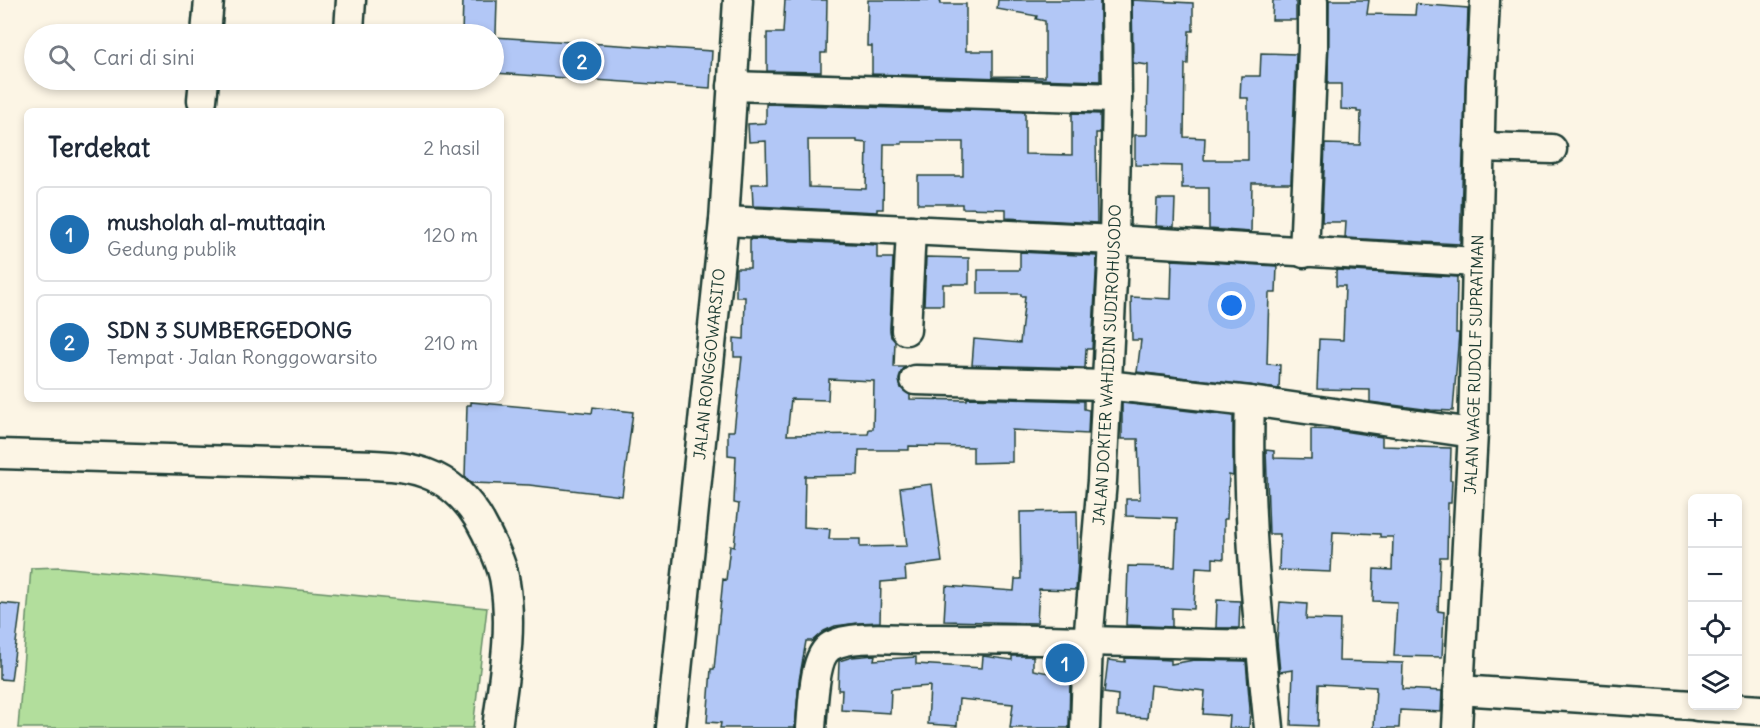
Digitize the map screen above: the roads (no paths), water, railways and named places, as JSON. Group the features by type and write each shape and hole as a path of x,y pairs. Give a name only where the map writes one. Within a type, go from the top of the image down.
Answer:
{"street":[{"path":"207,24 209,0"},
{"path":"349,24 351,0"},
{"name":"JALAN RONGGOWARSITO","path":"671,728 724,220 738,0"},
{"name":"JALAN DOKTER WAHIDIN SUDIROHUSODO","path":"1085,728 1088,642 1102,481 1114,240 1117,98 1116,0"},
{"path":"1304,253 1313,0"},
{"name":"JALAN WAGE RUDOLF SUPRATMAN","path":"1457,728 1473,433 1479,147 1485,0"},
{"path":"732,86 1117,98"},
{"path":"1479,147 1552,149"},
{"path":"724,220 1476,262"},
{"path":"906,330 911,230"},
{"path":"915,380 1106,385 1250,401 1473,433"},
{"path":"1250,401 1248,460 1260,645 1269,728"},
{"path":"0,454 392,466 425,473 445,484 455,490 477,514 495,552 505,582 508,642 498,728"},
{"path":"811,728 820,660 830,646 841,642 957,639 1260,645"},
{"path":"1458,690 1688,705"},
{"path":"1742,709 1760,710"}],"place":[{"name":"SDN 3 SUMBERGEDONG","path":"582,61"},
{"name":"musholah al-muttaqin","path":"1065,663"}]}
